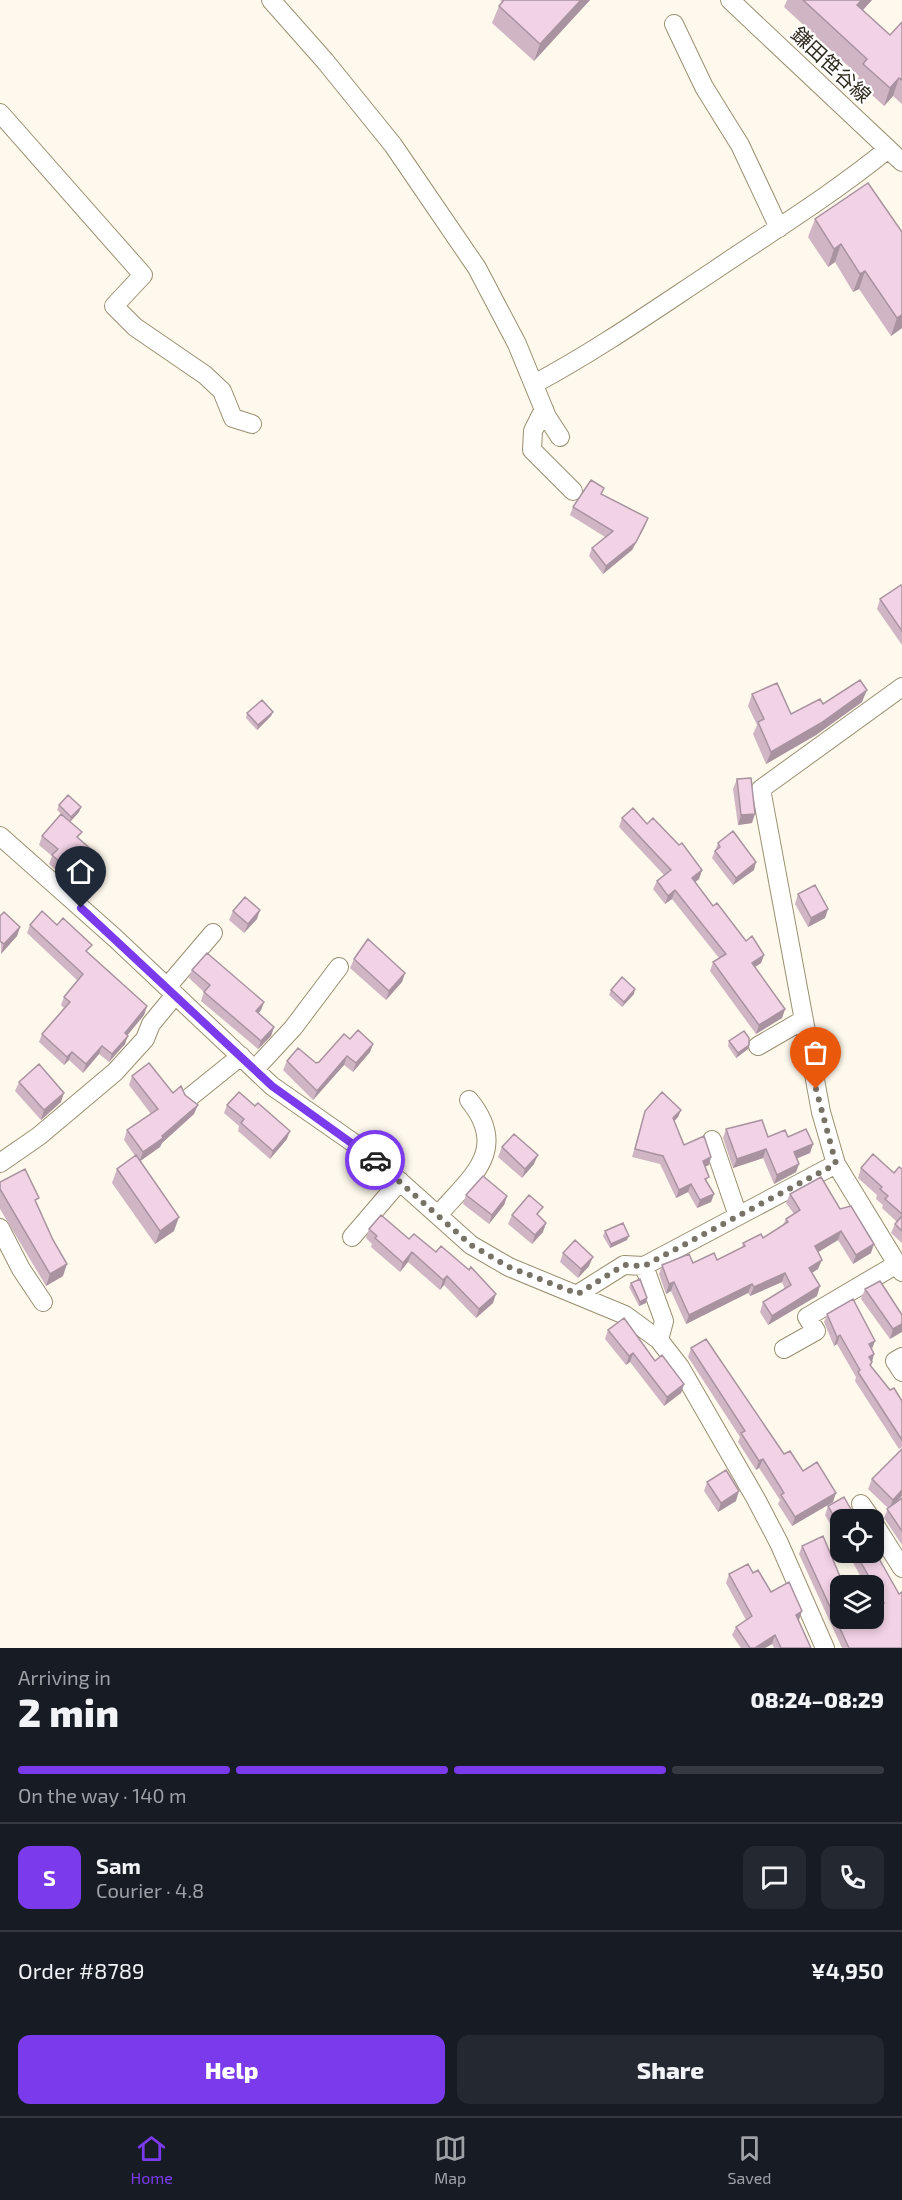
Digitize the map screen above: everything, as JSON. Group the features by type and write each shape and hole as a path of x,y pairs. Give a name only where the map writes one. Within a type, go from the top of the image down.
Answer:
{"street":[{"path":"271,0 325,61 393,145 477,268 493,294 544,409 560,437"},
{"name":"鎌田笹谷線","path":"730,0 902,162"},
{"path":"674,24 704,87 744,154 779,228"},
{"path":"0,113 143,275 114,306 135,327 206,375 222,391 233,417 252,424"},
{"path":"534,384 576,362 779,228 848,182 888,149"},
{"path":"544,409 533,431 532,450 573,491"},
{"path":"784,1350 816,1331 807,1317 899,1268 836,1164 821,1112 761,789 902,687"},
{"path":"0,836 272,1086 368,1154 471,1245 509,1267 625,1315 659,1340 680,1367 765,1517 813,1616 825,1648"},
{"path":"0,1163 39,1136 115,1072 145,1040 151,1024 171,991 213,933"},
{"path":"255,1069 293,1028 339,967"},
{"path":"758,1046 803,1020"},
{"path":"190,1097 241,1056"},
{"path":"438,1215 480,1166 486,1154 486,1127 469,1100"},
{"path":"711,1140 738,1216"},
{"path":"578,1294 624,1265 644,1266 836,1164"},
{"path":"352,1237 400,1181"},
{"path":"0,1228 21,1269 43,1302"},
{"path":"644,1266 664,1321 659,1340"},
{"path":"902,1357 895,1361 902,1372"},
{"path":"861,1503 865,1509"},
{"path":"884,1539 902,1567"}],"building":[{"path":"504,0 581,0 540,44 499,6"},
{"path":"803,0 862,0 857,5 890,35 902,22 902,80 899,78 890,88 863,64 867,59"},
{"path":"868,183 902,232 902,315 897,318 865,271 860,274 841,244 834,249 815,219"},
{"path":"591,480 604,488 601,494 648,518 636,542 606,566 592,548 613,531 573,507"},
{"path":"902,586 902,631 880,599"},
{"path":"860,680 867,690 821,723 771,752 758,722 764,719 752,694 777,683 791,714 820,699 823,704"},
{"path":"262,700 273,712 258,725 247,713"},
{"path":"751,778 755,814 741,815 737,779"},
{"path":"68,795 81,807 71,817 59,805"},
{"path":"633,808 647,824 653,818 679,845 682,843 702,870 692,878 713,906 717,903 746,941 752,936 764,955 752,963 785,1009 759,1025 713,962 726,954 675,890 668,896 657,881 671,870 622,818"},
{"path":"61,814 82,832 77,837 100,857 80,880 52,855 58,849 42,836"},
{"path":"733,831 756,862 736,878 715,851 720,847 718,843"},
{"path":"815,885 828,909 811,918 798,894"},
{"path":"245,897 260,910 248,924 233,911"},
{"path":"42,911 57,925 63,918 92,945 86,951 147,1006 125,1033 128,1036 112,1054 102,1046 86,1064 72,1052 67,1057 42,1034 70,1002 64,997 83,974 30,925"},
{"path":"4,912 20,927 4,944 0,941 0,916"},
{"path":"368,939 405,973 389,991 354,959"},
{"path":"207,953 264,1002 256,1011 274,1027 261,1041 204,992 210,985 192,970"},
{"path":"622,977 635,989 624,1002 611,990"},
{"path":"358,1030 373,1044 356,1063 347,1056 317,1091 287,1061 298,1048 316,1063 319,1062 344,1034 350,1039"},
{"path":"744,1031 749,1038 749,1045 738,1053 729,1041"},
{"path":"149,1063 173,1093 181,1086 185,1095 198,1105 162,1136 163,1138 143,1152 127,1130 158,1109 132,1076"},
{"path":"39,1064 64,1093 44,1110 19,1082"},
{"path":"239,1092 255,1106 258,1103 290,1131 273,1151 241,1123 244,1119 227,1105"},
{"path":"662,1092 681,1110 673,1118 684,1145 704,1136 711,1157 703,1161 709,1177 705,1179 714,1194 700,1200 691,1184 679,1190 663,1156 635,1149 645,1111"},
{"path":"762,1120 768,1137 785,1130 788,1137 806,1129 813,1144 794,1152 799,1164 777,1175 766,1149 737,1159 726,1129"},
{"path":"514,1134 538,1155 525,1169 502,1147"},
{"path":"873,1154 894,1173 899,1167 902,1169 902,1214 885,1199 888,1196 880,1189 882,1187 861,1168"},
{"path":"136,1155 179,1217 160,1231 117,1169"},
{"path":"25,1169 39,1198 35,1200 67,1264 50,1274 0,1189 0,1182"},
{"path":"483,1176 507,1196 492,1215 466,1195"},
{"path":"821,1177 840,1209 851,1206 874,1244 856,1255 841,1231 815,1246 822,1260 809,1268 820,1286 772,1316 763,1302 791,1285 785,1273 754,1287 752,1284 689,1315 674,1282 669,1284 662,1265 689,1254 693,1263 714,1253 717,1260 745,1246 743,1243 761,1234 763,1238 788,1222 786,1219 800,1210 790,1194"},
{"path":"529,1195 543,1207 537,1214 546,1223 535,1235 512,1215"},
{"path":"381,1215 409,1239 414,1234 436,1252 441,1246 469,1270 471,1267 496,1294 479,1309 447,1276 443,1280 412,1252 403,1263 375,1238 377,1236 369,1229"},
{"path":"902,1216 902,1231 895,1224"},
{"path":"623,1223 629,1236 611,1244 605,1231"},
{"path":"575,1240 593,1257 581,1269 563,1253"},
{"path":"640,1279 647,1298 640,1302 631,1283"},
{"path":"880,1281 902,1315 902,1324 893,1329 865,1289"},
{"path":"853,1299 875,1341 869,1344 874,1354 869,1357 872,1362 870,1365 890,1390 894,1388 902,1401 902,1440 858,1372 860,1370 840,1335 837,1337 827,1314"},
{"path":"624,1318 655,1361 662,1355 684,1384 667,1397 633,1353 629,1356 608,1330"},
{"path":"706,1339 784,1454 790,1451 803,1471 817,1462 836,1493 795,1517 781,1495 784,1493 763,1459 759,1461 741,1433 745,1431 691,1348"},
{"path":"902,1449 902,1490 893,1500 872,1479"},
{"path":"726,1470 739,1491 721,1503 707,1482"},
{"path":"844,1497 851,1509 830,1510 828,1506"},
{"path":"902,1498 902,1531 887,1509"},
{"path":"823,1536 830,1553 830,1563 834,1563 839,1575 830,1575 830,1607 802,1546"},
{"path":"861,1563 881,1563 899,1594 902,1592 902,1648 849,1648 840,1629 884,1629 884,1575 868,1575"},
{"path":"748,1564 753,1573 758,1570 771,1592 789,1582 802,1611 796,1615 811,1648 781,1648 775,1635 755,1648 750,1648 736,1627 752,1616 729,1574"}],"way so far":[{"path":"375,1160 471,1245 509,1267 578,1294 624,1265 644,1266 836,1164 816,1089"}],"route":[{"path":"81,908 272,1086 375,1160"}]}
